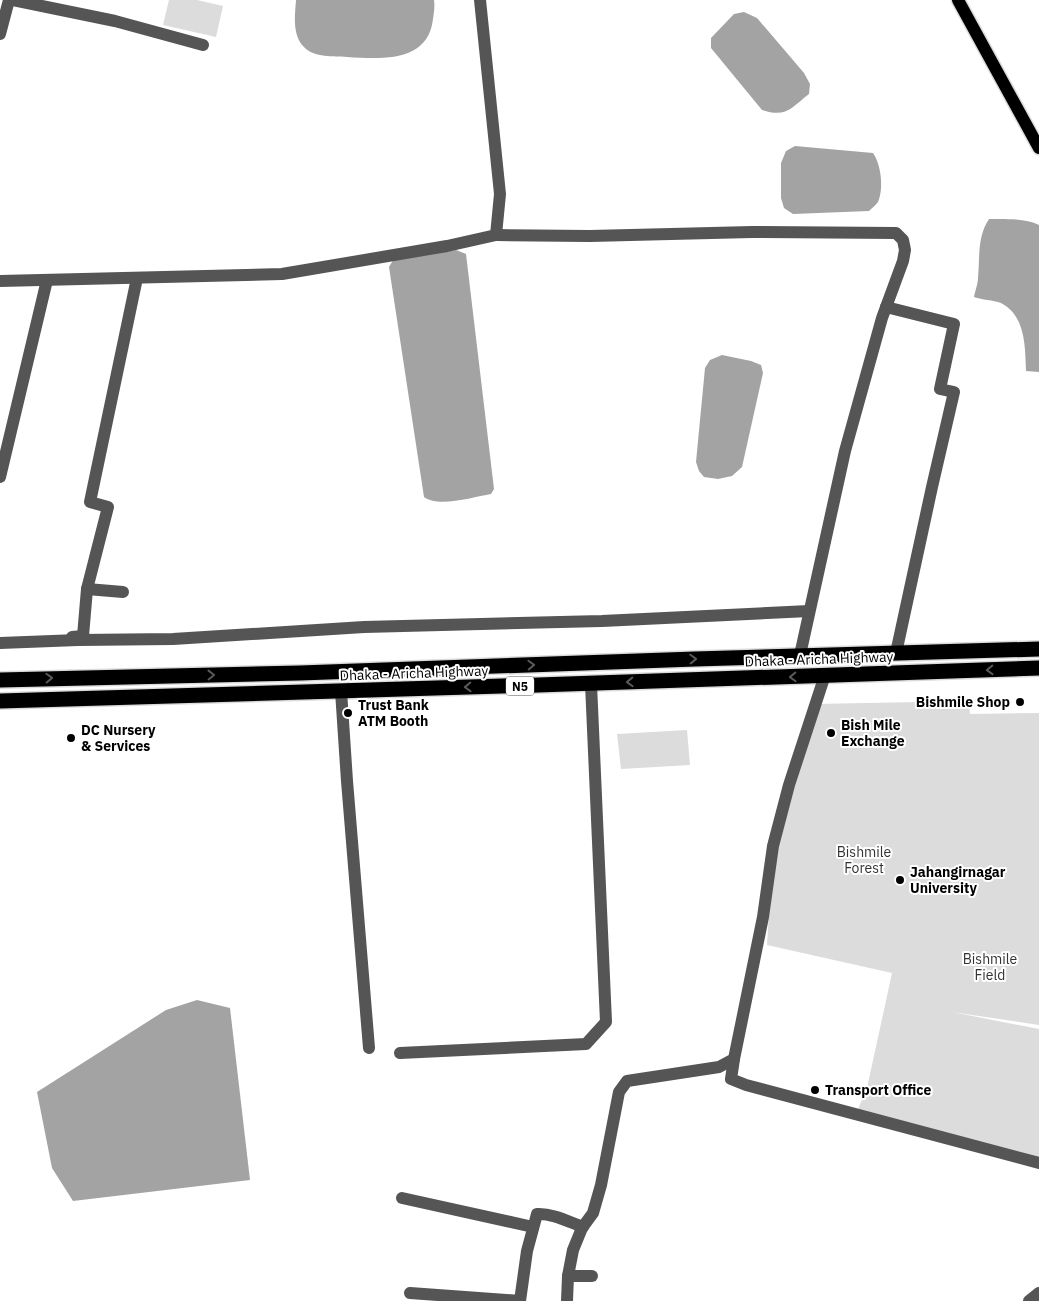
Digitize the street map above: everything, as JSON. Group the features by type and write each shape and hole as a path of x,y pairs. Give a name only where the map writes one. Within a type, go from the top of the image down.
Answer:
{"highway":[{"name":"Dhaka - Aricha Highway","path":"0,680 300,673 800,655 1039,649"},
{"name":"Dhaka - Aricha Highway","path":"0,701 591,684 1039,668"}],"main road":[{"path":"958,0 1039,148"}],"street":[{"path":"0,34 9,0"},
{"path":"14,0 115,21 203,45"},
{"path":"480,0 500,194 496,235"},
{"path":"0,281 282,274 447,246 496,235 590,236 752,232 896,233 903,240 905,250 904,261 886,307 845,451 800,655"},
{"path":"0,642 83,636 87,589 108,507 90,502 137,278"},
{"path":"0,477 47,280"},
{"path":"886,307 954,324 940,389 954,392 896,653"},
{"path":"87,589 123,592"},
{"path":"0,642 173,639 364,627 602,621 809,611"},
{"path":"825,675 789,785 773,846 763,916 731,1079 746,1085 1039,1163"},
{"path":"400,1053 586,1044 606,1022 591,684"},
{"path":"341,691 369,1048"},
{"path":"567,1301 568,1276 573,1250 583,1227 593,1213 601,1185 619,1092 627,1081 719,1067 734,1059"},
{"path":"402,1198 533,1227"},
{"path":"410,1293 520,1301 527,1251 537,1214 583,1227"},
{"path":"568,1276 592,1276"},
{"path":"1029,1301 1039,1293"}],"green space":[{"path":"169,0 197,0 223,6 216,37 163,25"},
{"name":"Bishmile Forest","path":"969,701 970,714 1039,713 1039,1025 952,1012 1039,1029 1039,1163 856,1114 867,1088 892,973 767,945 773,846 815,704"},
{"path":"687,730 690,765 621,769 617,734"}],"shaded area":[{"path":"296,0 434,0 433,19 429,33 422,44 413,51 401,55 374,58 319,55 308,51 300,42 295,25"},
{"path":"744,12 757,18 804,73 810,84 809,94 788,110 777,113 762,110 711,48 711,38 734,14"},
{"path":"795,146 873,153 878,163 881,177 881,190 878,202 869,211 793,214 784,208 781,198 781,163 786,151"},
{"path":"989,219 1021,220 1039,225 1039,372 1026,371 1024,342 1020,324 1009,309 1001,303 974,297 978,280 982,233"},
{"path":"456,250 466,254 494,489 491,494 456,501 438,502 424,497 389,267 395,257"},
{"path":"722,355 761,365 763,373 742,467 732,476 718,479 704,477 699,471 696,462 705,368 710,360"},
{"path":"197,1000 230,1008 250,1180 73,1201 52,1168 37,1092 166,1010"}],"place":[{"name":"Bishmile Shop","path":"1020,702"},
{"name":"Trust Bank ATM Booth","path":"348,713"},
{"name":"Bish Mile Exchange","path":"831,733"},
{"name":"DC Nursery & Services","path":"71,738"},
{"name":"Jahangirnagar University","path":"900,880"},
{"name":"Transport Office","path":"815,1090"}],"park label":[{"name":"Bishmile Field","path":"990,968"}]}
